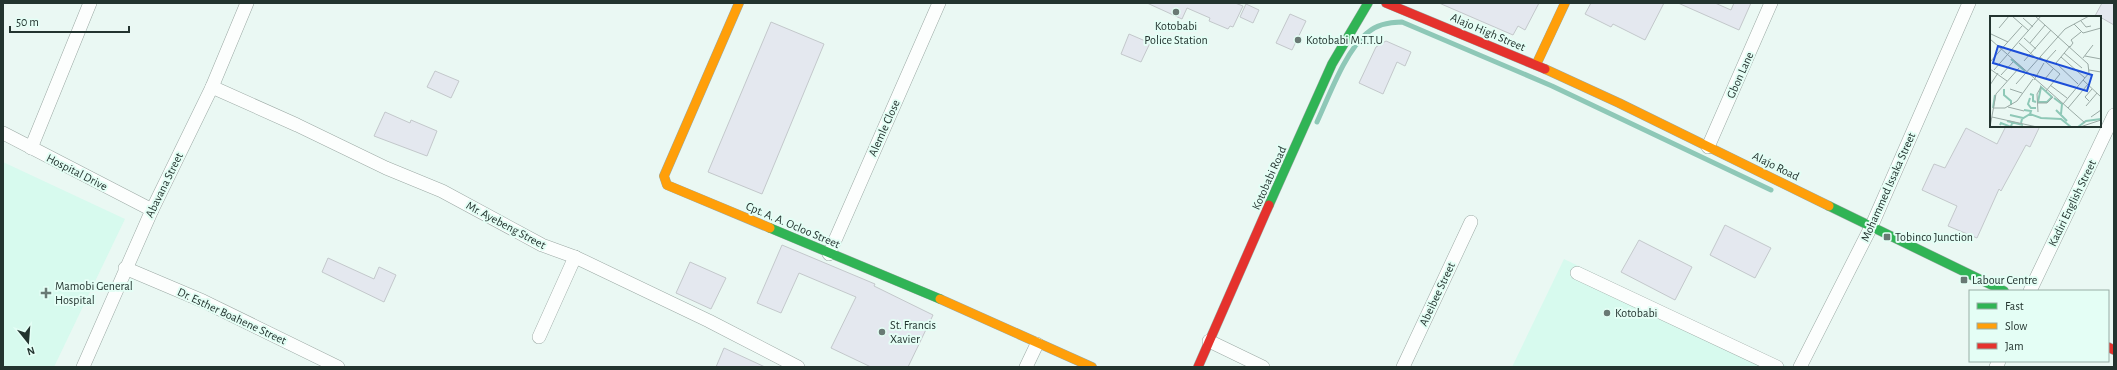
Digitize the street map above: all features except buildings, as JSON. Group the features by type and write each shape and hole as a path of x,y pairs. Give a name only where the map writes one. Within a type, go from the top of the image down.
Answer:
{"street":[{"path":"30,148 90,3"},
{"name":"Abavana Street","path":"83,367 125,268 212,87 247,3"},
{"name":"Cpt. A. A. Ocloo Street","path":"739,3 664,176 664,180 667,185 916,289 1037,344 1092,367"},
{"name":"Alemle Close","path":"830,254 939,3"},
{"name":"Kotobabi Road","path":"1198,367 1332,64 1368,3"},
{"name":"Alajo High Street","path":"1386,3 1536,65"},
{"path":"1536,65 1565,3"},
{"name":"Gbon Lane","path":"1708,147 1771,3"},
{"name":"Mohammed Issaka Street","path":"1800,367 1872,225 1969,3"},
{"name":"Alajo Road","path":"1536,65 1872,225 2002,290"},
{"name":"Mr. Ayebeng Street","path":"212,87 297,125 386,168 442,191 542,245 574,257 708,321 798,367"},
{"name":"Kadiri English Street","path":"2030,290 2114,115"},
{"name":"Hospital Drive","path":"3,133 152,210"},
{"name":"Abeibee Street","path":"1403,367 1471,222"},
{"path":"539,337 574,257"},
{"name":"Dr. Esther Boahene Street","path":"125,268 203,301 338,367"},
{"path":"1577,273 1777,367"},
{"path":"1209,341 1263,367"},
{"path":"1026,367 1037,344"}],"shaded area":[{"name":"Mamobi General Hospital","path":"3,162 125,219 54,367 3,367"},
{"name":"Kotobabi","path":"1564,259 1789,367 1512,367"}],"waterway":[{"path":"1317,122 1345,62 1359,41 1367,33 1379,26 1388,23 1402,22 1552,86 1771,190"}],"traffic: fast":[{"path":"1269,205 1332,64 1368,3"},
{"path":"1829,206 2002,290"},
{"path":"770,228 940,299"}],"traffic: slow":[{"path":"739,3 664,176 667,185 770,228"},
{"path":"1536,65 1565,3"},
{"path":"1545,69 1619,103 1829,206"},
{"path":"940,299 1092,367"}],"traffic: jam":[{"path":"1386,3 1545,69"},
{"path":"1198,367 1269,205"},
{"path":"2109,348 2114,350"}],"place":[{"name":"Kotobabi Police Station","path":"1176,12"},
{"name":"Kotobabi M.T.T.U","path":"1298,40"},
{"name":"Tobinco Junction","path":"1887,237"},
{"name":"Labour Centre","path":"1964,280"},
{"name":"Mamobi General Hospital","path":"46,293"},
{"name":"Kotobabi","path":"1607,313"},
{"name":"St. Francis Xavier","path":"882,332"}]}
